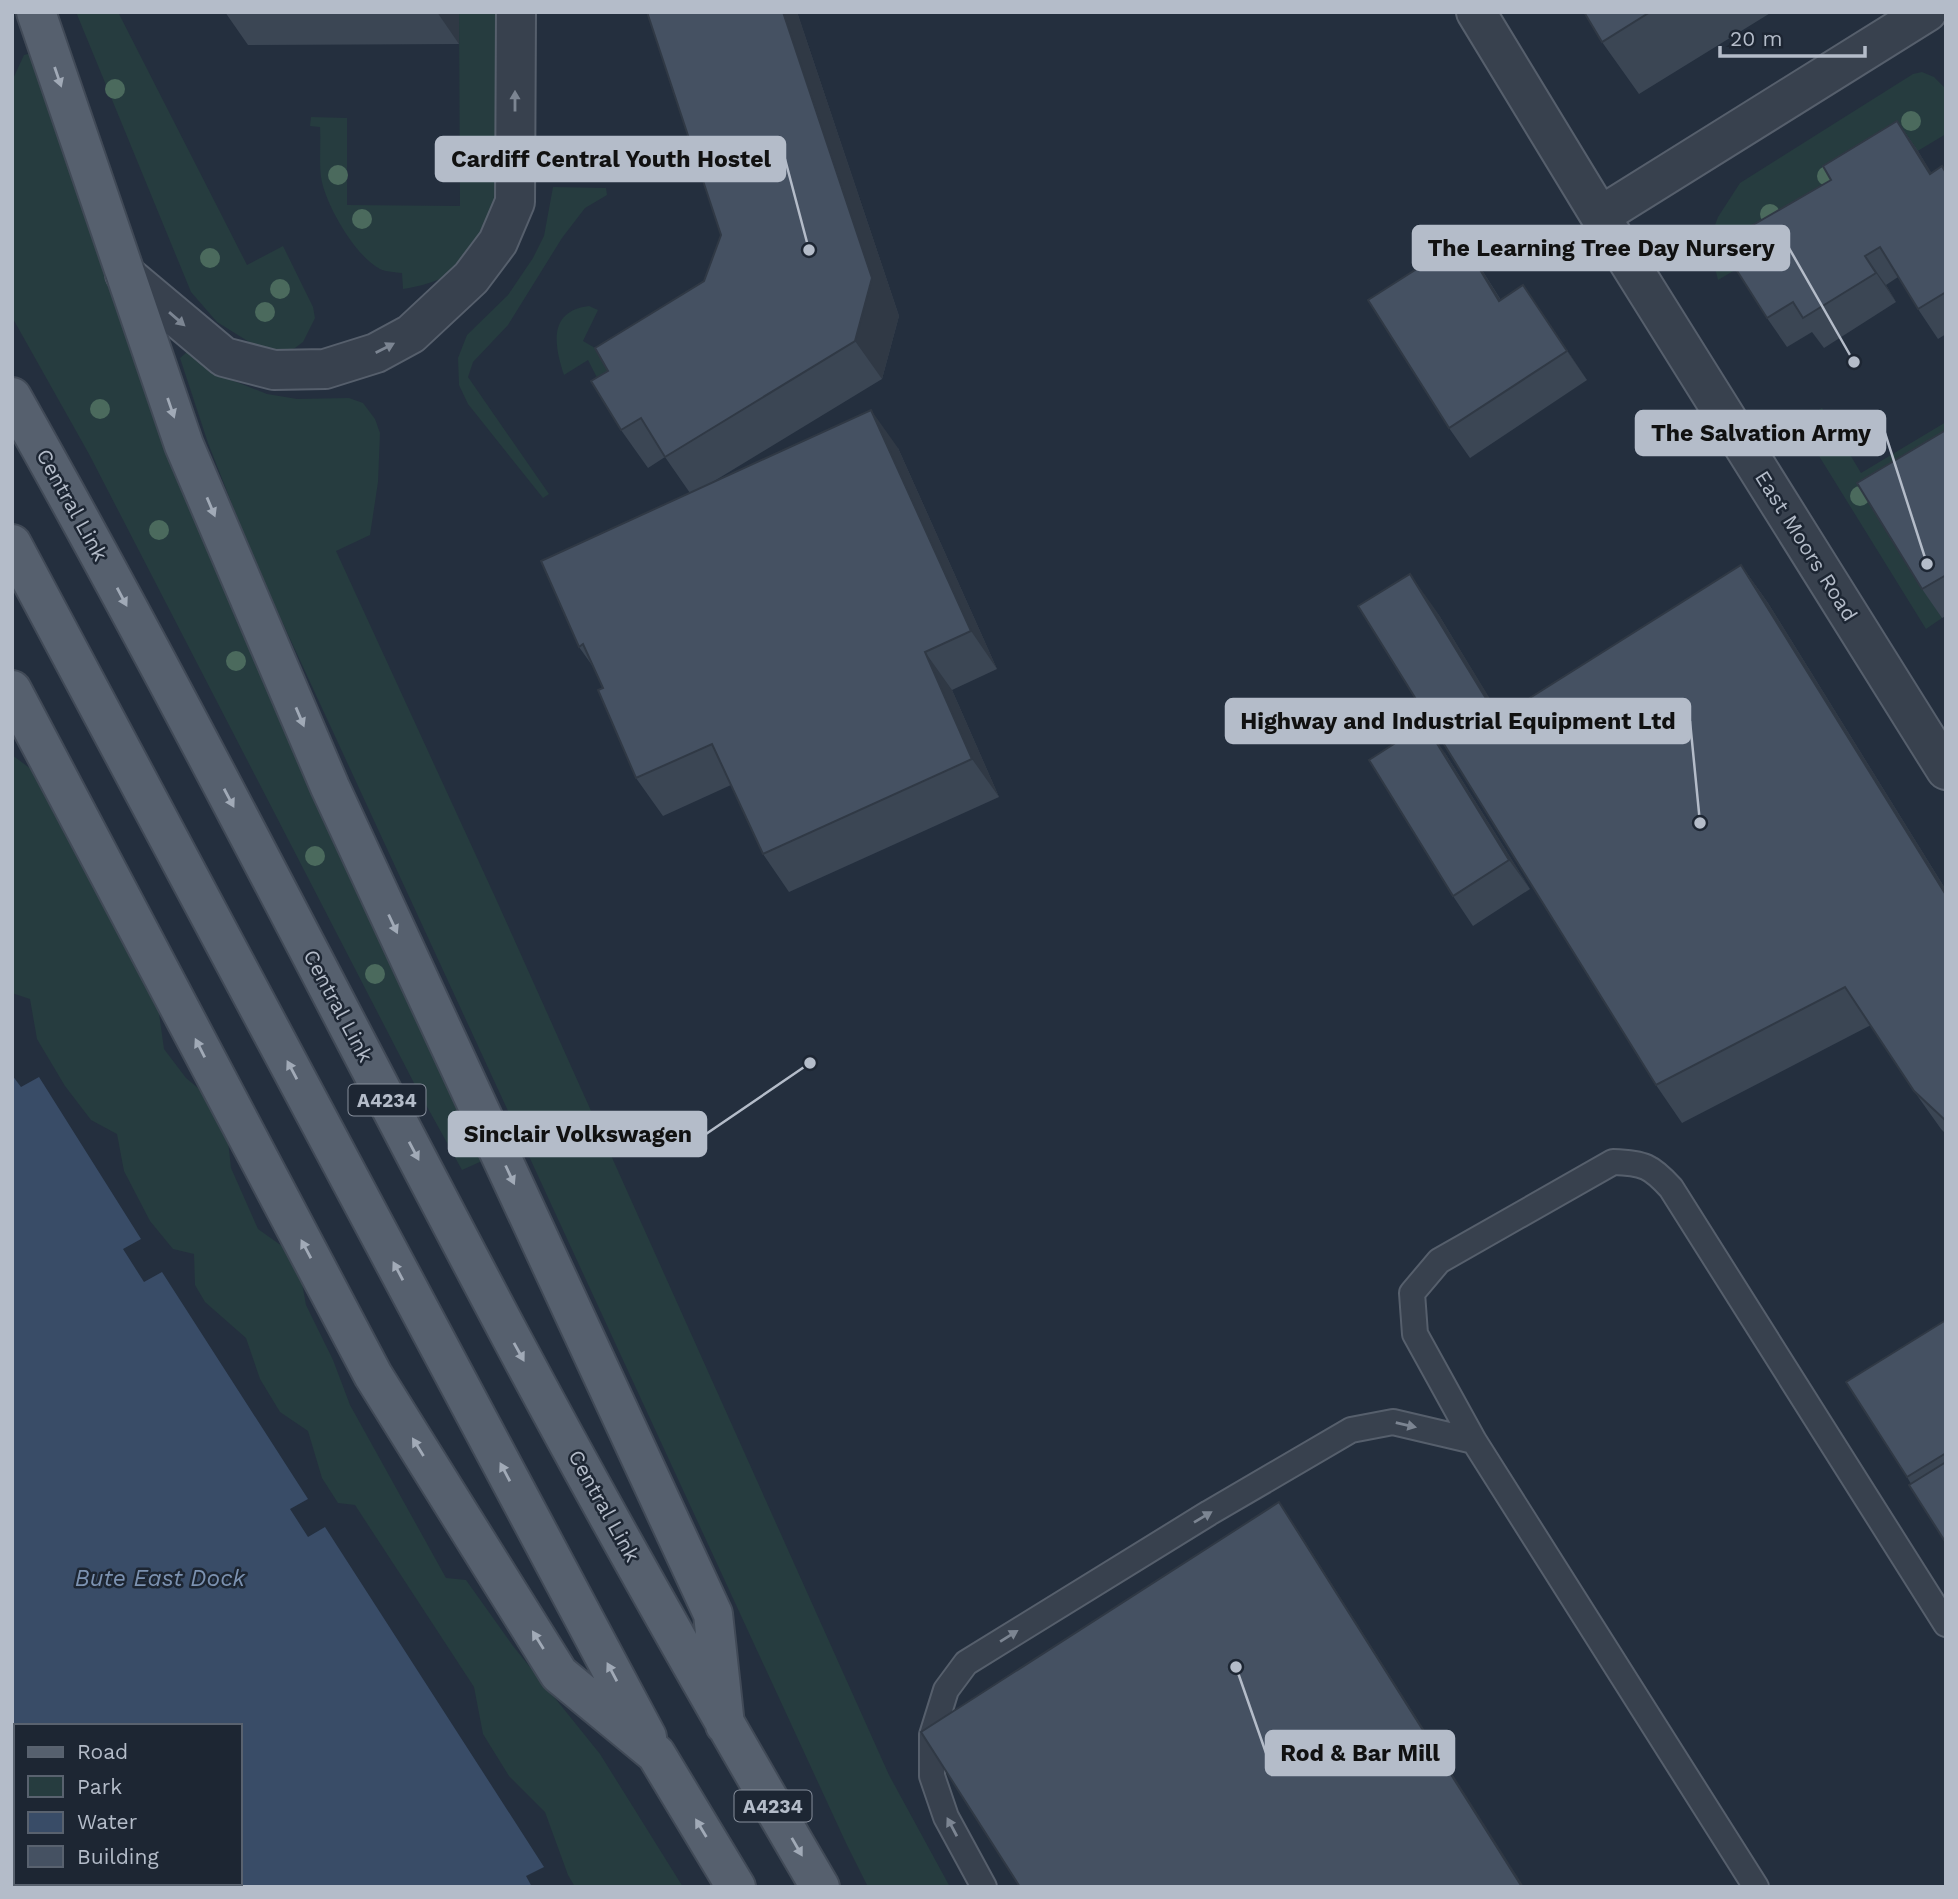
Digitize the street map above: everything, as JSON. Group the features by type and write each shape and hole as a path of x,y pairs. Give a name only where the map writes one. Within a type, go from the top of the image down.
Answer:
{"main road":[{"path":"36,12 184,445 330,787 713,1614 725,1725"},
{"name":"Central Link","path":"12,397 188,720 506,1329 725,1725"},
{"name":"A4234","path":"12,544 656,1754 736,1887"},
{"path":"12,690 373,1375 559,1675 656,1754"},
{"name":"A4234","path":"725,1725 820,1887"}],"street":[{"path":"125,274 224,357 274,370 325,369 376,353 411,334 471,278 498,242 515,202 516,12"},
{"name":"East Moors Road","path":"1476,12 1600,216 1946,769"},
{"path":"1600,216 1927,12"}],"lane":[{"path":"1756,1887 1474,1441 1415,1334 1412,1293 1439,1261 1614,1162 1635,1163 1655,1171 1671,1188 1946,1624"},
{"path":"984,1887 946,1817 932,1776 932,1735 946,1690 966,1662 1209,1513 1352,1430 1392,1422 1474,1441"}],"green space":[{"path":"76,12 118,12 247,265 283,246 313,307 315,318 303,342 295,348 281,353 267,353 217,322 191,292"},
{"path":"459,12 495,12 496,195 483,232 466,259 455,270 441,278 403,289 402,273 382,270 370,262 351,241 335,215 321,177 320,127 310,126 311,117 347,118 347,205 460,206"},
{"path":"31,53 37,58 153,418 206,545 482,1161 462,1170 414,1083 89,454 12,317 12,81 24,55"},
{"path":"1922,72 1934,77 1944,87 1946,134 1844,195 1848,204 1718,280 1712,256 1712,233 1718,217 1740,183 1913,74"},
{"path":"553,187 606,188 607,195 585,208 562,238 508,325 473,362 468,377 549,494 543,498 468,404 459,385 458,358 467,335 508,295 533,258 544,236"},
{"path":"589,306 598,310 583,341 614,359 618,419 588,360 564,375 561,364 557,341 560,322 576,309"},
{"path":"188,351 224,377 267,394 297,399 349,398 363,403 375,419 380,433 378,482 370,535 336,551 496,899 889,1775 950,1887 868,1887 846,1843 256,565 208,443 180,358"},
{"path":"1822,408 1861,473 1946,422 1946,472 1877,512 1942,618 1926,629 1798,422"},
{"path":"12,755 31,769 70,829 118,919 130,955 157,999 164,1049 186,1078 210,1098 226,1122 231,1168 258,1229 282,1246 300,1272 306,1305 333,1360 350,1405 446,1578 466,1580 513,1646 600,1754 683,1887 575,1887 545,1812 509,1776 483,1734 474,1687 355,1505 338,1503 322,1478 308,1431 280,1412 260,1379 246,1338 205,1302 195,1285 194,1254 173,1249 150,1221 124,1171 117,1134 91,1120 65,1086 37,1039 30,999 12,993"}],"water":[{"name":"Bute East Dock","path":"12,1075 21,1087 39,1077 141,1239 123,1249 144,1282 162,1272 308,1499 290,1509 308,1537 325,1527 544,1867 526,1876 532,1887 12,1887"}],"building":[{"path":"647,12 783,12 872,278 855,341 665,457 641,418 621,430 591,381 608,371 595,348 704,281 721,235"},
{"path":"1584,12 1650,12 1602,42"},
{"path":"1897,121 1930,174 1942,166 1946,173 1946,292 1918,309 1880,247 1865,256 1876,273 1803,318 1793,302 1767,318 1720,244 1831,180 1823,166"},
{"path":"1462,240 1499,301 1523,285 1567,351 1449,428 1368,300"},
{"path":"871,410 971,631 925,652 972,759 763,854 712,744 636,778 598,690 603,688 583,644 579,647 541,561"},
{"path":"1946,430 1946,575 1922,589 1857,483"},
{"path":"1741,565 1946,895 1946,1121 1914,1091 1845,987 1656,1085 1358,606 1410,574 1498,718"},
{"path":"1425,724 1509,860 1453,896 1369,760"},
{"path":"1946,1320 1946,1453 1907,1477 1846,1382"},
{"path":"1946,1462 1946,1543 1909,1485"},
{"path":"1279,1502 1522,1887 1020,1887 921,1732"}],"place":[{"name":"Cardiff Central Youth Hostel","path":"809,250"},
{"name":"The Learning Tree Day Nursery","path":"1854,362"},
{"name":"The Salvation Army","path":"1927,564"},
{"name":"Highway and Industrial Equipment Ltd","path":"1700,823"},
{"name":"Sinclair Volkswagen","path":"810,1063"},
{"name":"Rod & Bar Mill","path":"1236,1667"}]}
